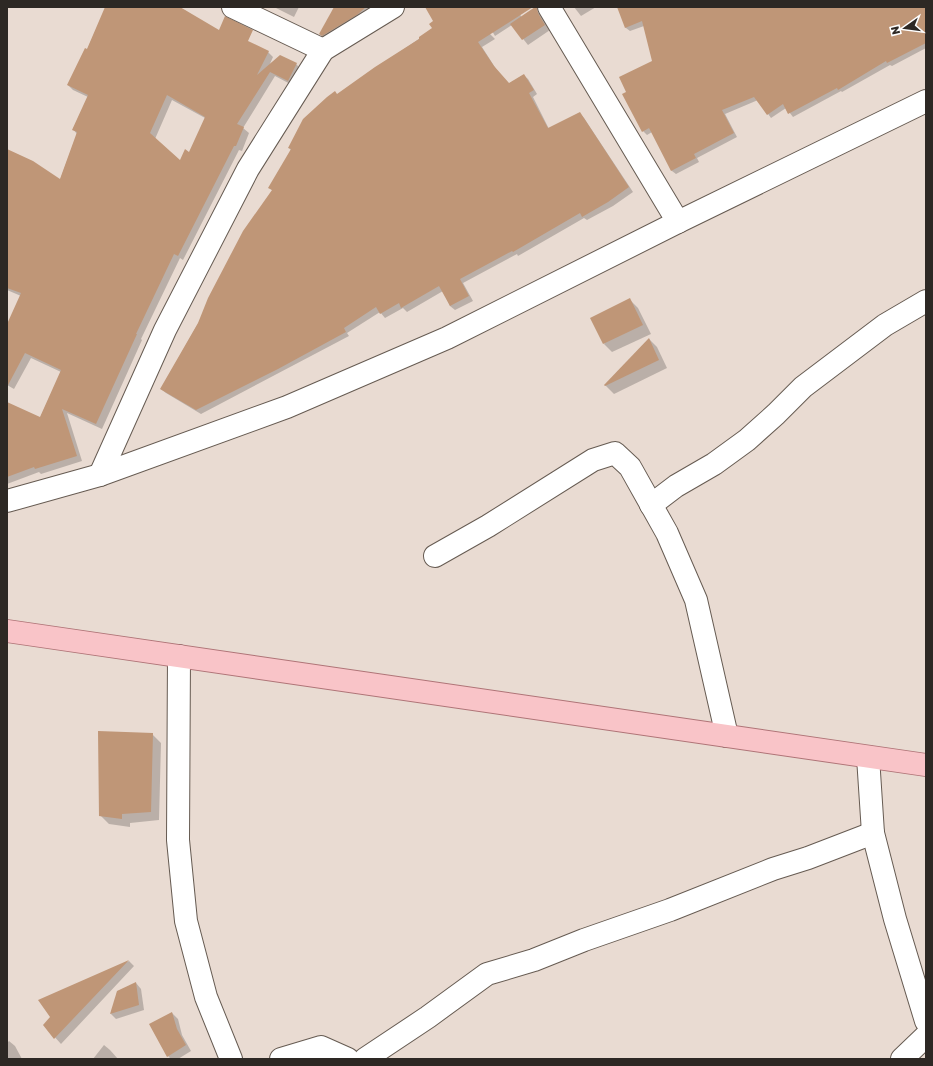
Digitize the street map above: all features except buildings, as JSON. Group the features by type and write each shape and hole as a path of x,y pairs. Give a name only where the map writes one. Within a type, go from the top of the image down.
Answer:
{"main road":[{"path":"7,631 926,765"}],"street":[{"path":"233,7 323,50"},
{"path":"100,475 165,330 248,169 323,50 393,7"},
{"path":"549,7 678,222"},
{"path":"7,501 100,475 287,407 447,338 678,222 926,101"},
{"path":"651,505 676,486 714,464 747,440 803,387 885,325 926,301"},
{"path":"435,556 488,526 593,460 615,453 630,467 667,533 696,600 727,736"},
{"path":"179,656 178,840 186,921 206,997 231,1059"},
{"path":"868,757 873,833 895,919 926,1021"},
{"path":"365,1059 428,1017 487,974 534,960 584,940 670,910 773,869 808,858 873,833"},
{"path":"902,1059 926,1036"},
{"path":"281,1059 321,1047 348,1059"}]}
